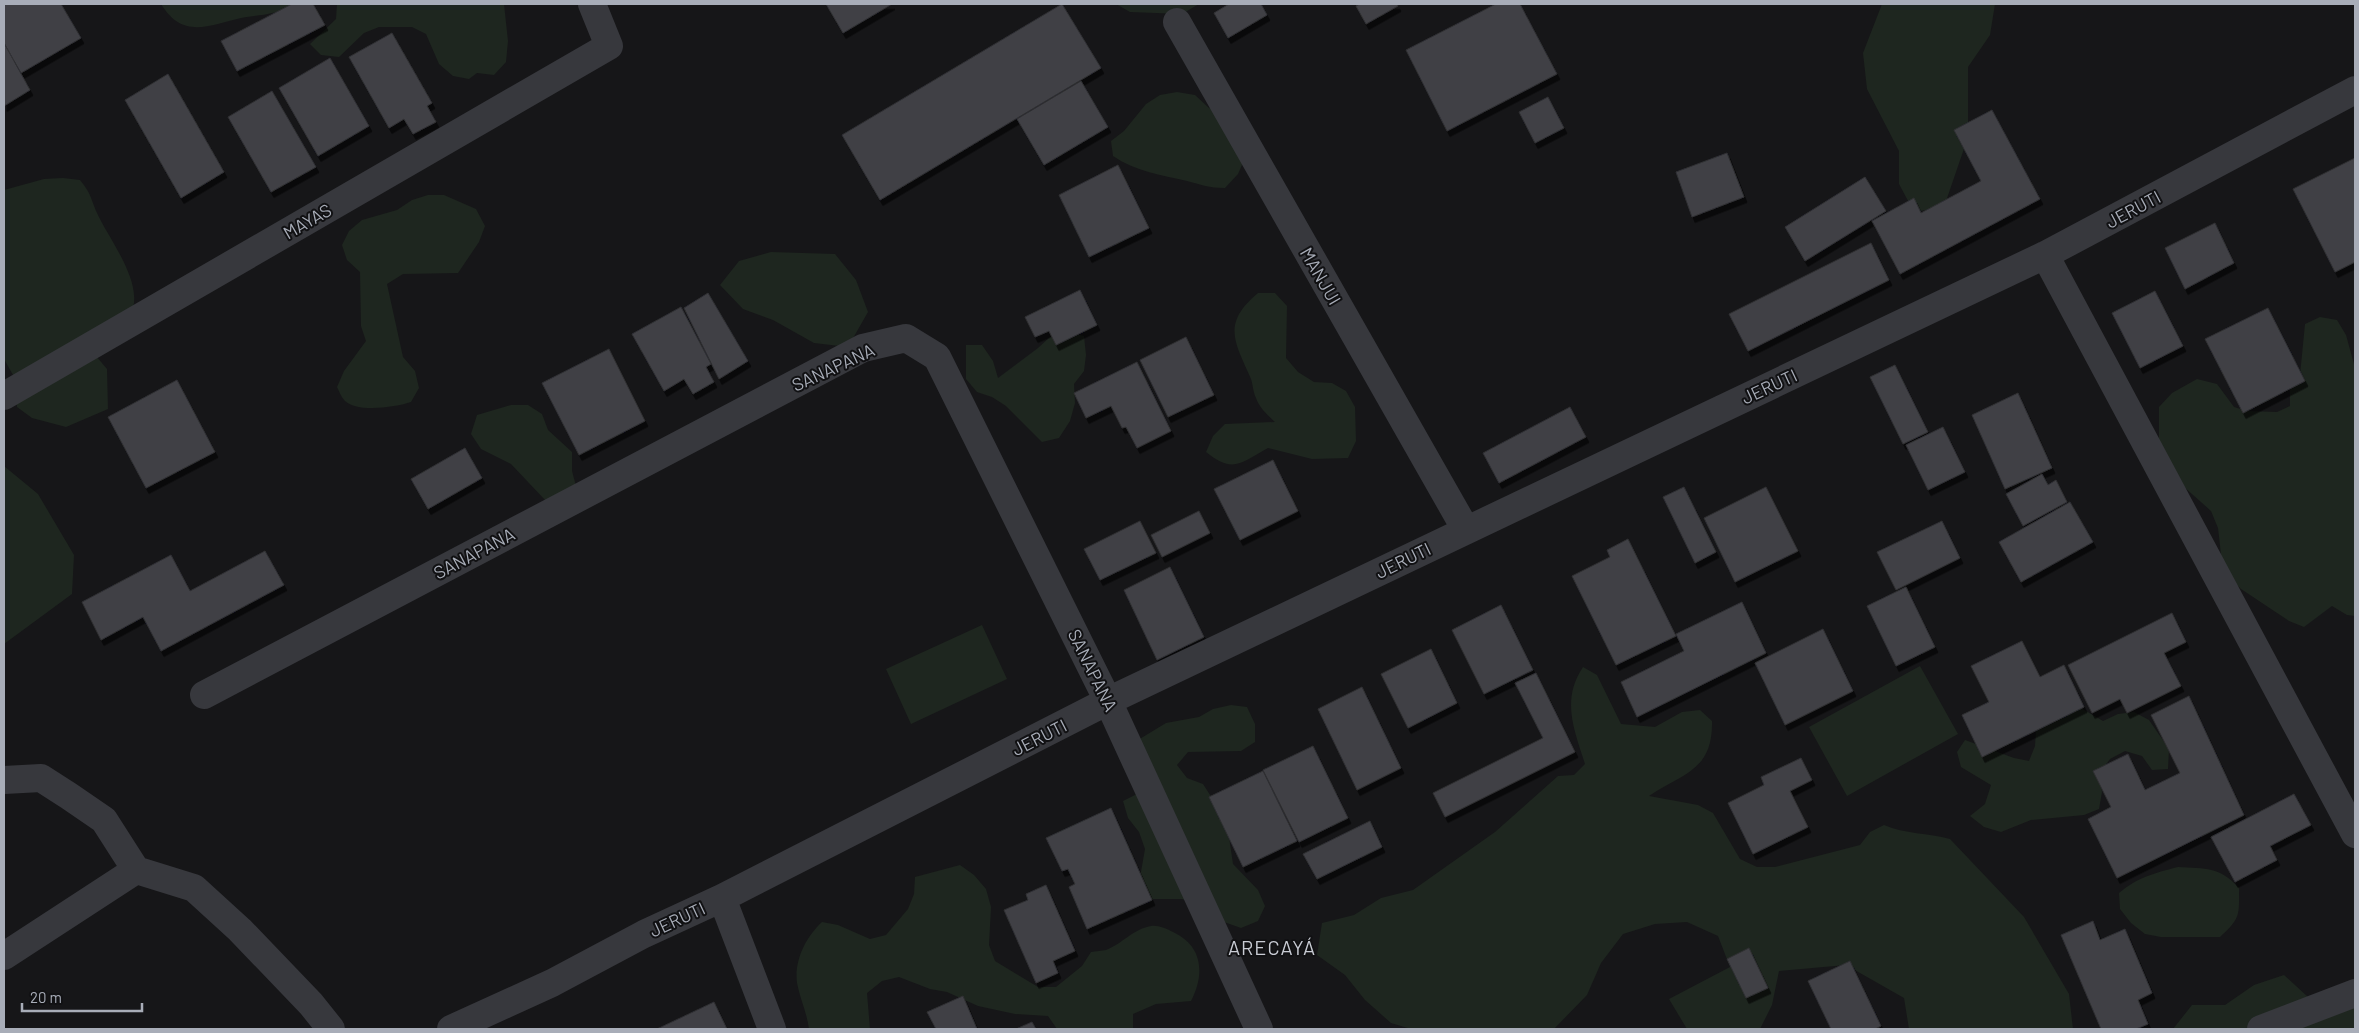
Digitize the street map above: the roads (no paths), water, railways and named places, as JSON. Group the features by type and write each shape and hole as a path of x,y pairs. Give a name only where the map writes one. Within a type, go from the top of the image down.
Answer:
{"street":[{"name":"MAYAS","path":"4,396 610,46 592,4"},
{"name":"MANJUI","path":"1177,22 1466,530"},
{"name":"JERUTI","path":"451,1029 552,983 644,934 722,898 1108,701 2045,255 2355,90"},
{"path":"2045,255 2355,834"},
{"name":"SANAPANA","path":"204,696 863,348 906,338 937,357 1108,701 1259,1029"},
{"path":"4,780 41,778 104,820 136,870 194,888 247,937 311,1004 331,1029"},
{"path":"4,956 136,870"},
{"path":"722,898 772,1029"},
{"path":"2261,1029 2355,993"}],"district":[{"name":"ARECAYÁ","path":"1272,947"}]}
